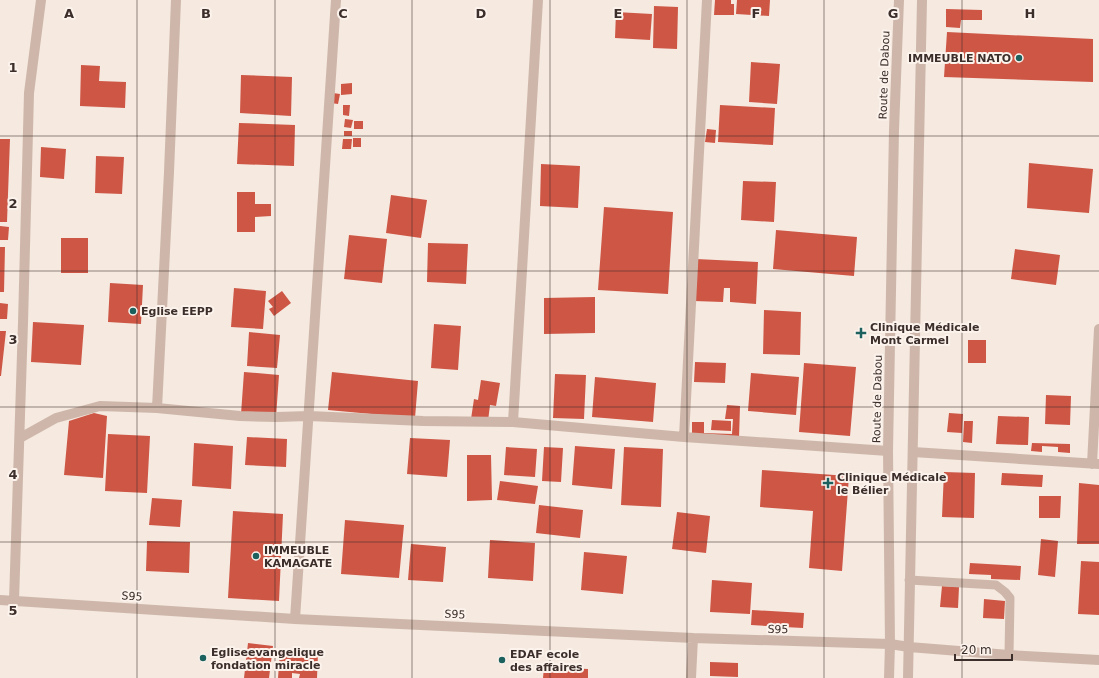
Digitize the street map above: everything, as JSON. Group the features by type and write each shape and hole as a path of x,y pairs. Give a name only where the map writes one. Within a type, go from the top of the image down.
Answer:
{"street":[{"path":"14,601 29,93 41,0"},
{"path":"157,408 176,0"},
{"path":"295,619 336,0"},
{"path":"513,422 538,0"},
{"path":"684,437 707,0"},
{"name":"Route de Dabou","path":"889,678 888,451 894,138 899,0"},
{"path":"908,678 922,0"},
{"path":"913,452 1096,464 1099,329"},
{"path":"20,438 56,418 100,406 157,408 240,416 309,416 423,421 513,422 684,437 888,451"},
{"name":"S95","path":"0,600 295,619 693,638 890,644 909,647 1009,655 1099,660"},
{"path":"691,678 693,638"}],"lane":[{"path":"909,580 996,585 1000,588 1010,598 1009,655"}],"building":[{"path":"715,0 731,0 731,4 734,4 734,15 714,15"},
{"path":"737,0 770,0 769,16 736,14"},
{"path":"654,6 678,7 677,49 653,48"},
{"path":"946,9 982,10 982,20 961,20 960,28 946,27"},
{"path":"616,12 652,14 650,40 615,38"},
{"name":"IMMEUBLE NATO","path":"947,32 1093,39 1093,82 944,77"},
{"path":"751,62 780,64 777,104 749,102"},
{"path":"81,65 100,66 99,81 126,82 125,108 80,106"},
{"path":"241,75 292,77 291,116 240,113"},
{"path":"352,83 352,94 341,95 341,84"},
{"path":"333,93 340,94 338,104 331,103"},
{"path":"343,105 350,105 349,116 343,115"},
{"path":"720,105 775,108 773,145 718,142"},
{"path":"345,119 353,120 351,128 344,127"},
{"path":"354,121 363,121 363,129 354,129"},
{"path":"239,123 295,125 294,166 237,164"},
{"path":"707,129 716,130 715,143 705,142"},
{"path":"344,131 352,131 352,136 344,136"},
{"path":"353,138 361,138 361,147 353,147"},
{"path":"0,139 10,139 7,222 0,222"},
{"path":"343,139 352,139 351,149 342,149"},
{"path":"41,147 66,149 64,179 40,177"},
{"path":"96,156 124,157 122,194 95,193"},
{"path":"1029,163 1093,169 1089,213 1027,208"},
{"path":"541,164 580,166 578,208 540,206"},
{"path":"743,181 776,182 774,222 741,220"},
{"path":"237,192 255,192 255,204 271,204 271,216 255,217 255,232 237,232"},
{"path":"391,195 427,200 421,238 386,233"},
{"path":"604,207 673,212 668,294 598,290"},
{"path":"0,226 9,227 8,240 0,240"},
{"path":"776,230 857,237 854,276 773,269"},
{"path":"349,235 387,239 382,283 344,279"},
{"path":"61,238 88,238 88,273 61,273"},
{"path":"428,243 468,244 466,284 427,282"},
{"path":"0,247 5,247 4,292 0,292"},
{"path":"1015,249 1060,255 1056,285 1011,279"},
{"path":"696,259 758,262 756,304 730,302 730,288 724,288 723,302 694,301"},
{"path":"110,283 143,285 141,324 108,322"},
{"path":"234,288 266,291 263,329 231,327"},
{"path":"282,291 291,303 274,316 269,309 273,307 268,301"},
{"path":"595,297 595,333 544,334 544,298"},
{"path":"0,303 8,304 7,319 0,319"},
{"path":"764,310 801,312 800,355 763,354"},
{"path":"33,322 84,325 81,365 31,362"},
{"path":"434,324 461,326 458,370 431,368"},
{"path":"0,331 6,331 1,376 0,376"},
{"path":"249,332 280,335 277,368 247,366"},
{"path":"968,340 986,340 986,363 968,363"},
{"path":"695,362 726,363 725,383 694,382"},
{"path":"804,363 856,367 850,436 799,432"},
{"path":"244,372 279,375 276,417 241,414"},
{"path":"332,372 418,381 415,418 328,410"},
{"path":"751,373 799,377 796,415 748,411"},
{"path":"555,374 586,375 584,419 553,418"},
{"path":"595,377 656,383 653,422 592,417"},
{"path":"481,380 500,383 496,406 490,405 488,421 471,419 474,399 478,400"},
{"path":"1046,395 1071,396 1070,425 1045,424"},
{"path":"727,405 740,406 739,438 692,436 692,422 704,422 704,433 732,434 733,419 725,419"},
{"path":"94,413 107,416 103,478 64,475 69,421"},
{"path":"949,413 963,414 962,433 947,432"},
{"path":"998,416 1029,417 1028,445 996,444"},
{"path":"712,420 731,421 731,431 711,430"},
{"path":"964,421 973,421 972,443 963,442"},
{"path":"108,434 150,436 147,493 105,491"},
{"path":"247,437 287,439 286,467 245,465"},
{"path":"410,438 450,440 447,477 407,474"},
{"path":"194,443 233,446 231,489 192,486"},
{"path":"1032,443 1070,444 1070,453 1058,452 1058,447 1042,446 1042,452 1031,451"},
{"path":"575,446 615,449 612,489 572,485"},
{"path":"506,447 537,449 535,477 504,475"},
{"path":"544,447 563,448 561,482 542,481"},
{"path":"624,447 663,449 661,507 621,505"},
{"path":"467,455 491,455 492,500 467,501"},
{"path":"762,470 849,476 842,571 809,568 813,511 760,507"},
{"path":"944,472 975,473 974,518 942,517"},
{"path":"1002,473 1043,475 1042,487 1001,485"},
{"path":"500,481 538,486 535,504 497,500"},
{"path":"1079,483 1099,485 1099,544 1077,544"},
{"path":"1039,496 1061,496 1060,518 1039,518"},
{"path":"152,498 182,500 180,527 149,525"},
{"path":"539,505 583,510 580,538 536,533"},
{"name":"IMMEUBLE KAMAGATE","path":"233,511 283,514 279,601 228,598"},
{"path":"677,512 710,516 706,553 672,549"},
{"path":"345,520 404,525 399,578 341,574"},
{"path":"1041,539 1058,541 1055,577 1038,575"},
{"path":"490,540 535,543 533,581 488,578"},
{"path":"147,541 190,542 189,573 146,571"},
{"path":"411,544 446,547 443,582 408,580"},
{"path":"584,552 627,556 623,594 581,590"},
{"path":"1081,561 1099,562 1099,615 1078,614"},
{"path":"970,563 1021,566 1020,580 991,579 991,575 969,574"},
{"path":"712,580 752,583 750,614 710,612"},
{"path":"942,586 959,587 958,608 940,607"},
{"path":"984,599 1005,601 1004,619 983,618"},
{"path":"752,610 804,613 803,628 751,625"},
{"path":"248,643 273,646 269,678 244,678"},
{"path":"280,651 318,653 317,678 299,678 300,674 292,673 292,678 278,678"},
{"path":"710,662 738,663 738,677 710,676"},
{"path":"544,667 588,669 588,678 543,678"}],"place":[{"name":"IMMEUBLE NATO","path":"1019,58"},
{"name":"Eglise EEPP","path":"133,311"},
{"name":"Clinique Médicale Mont Carmel","path":"861,333"},
{"name":"Clinique Médicale le Bélier","path":"828,483"},
{"name":"IMMEUBLE KAMAGATE","path":"256,556"},
{"name":"Egliseevangelique fondation miracle","path":"203,658"},
{"name":"EDAF ecole des affaires","path":"502,660"}]}
